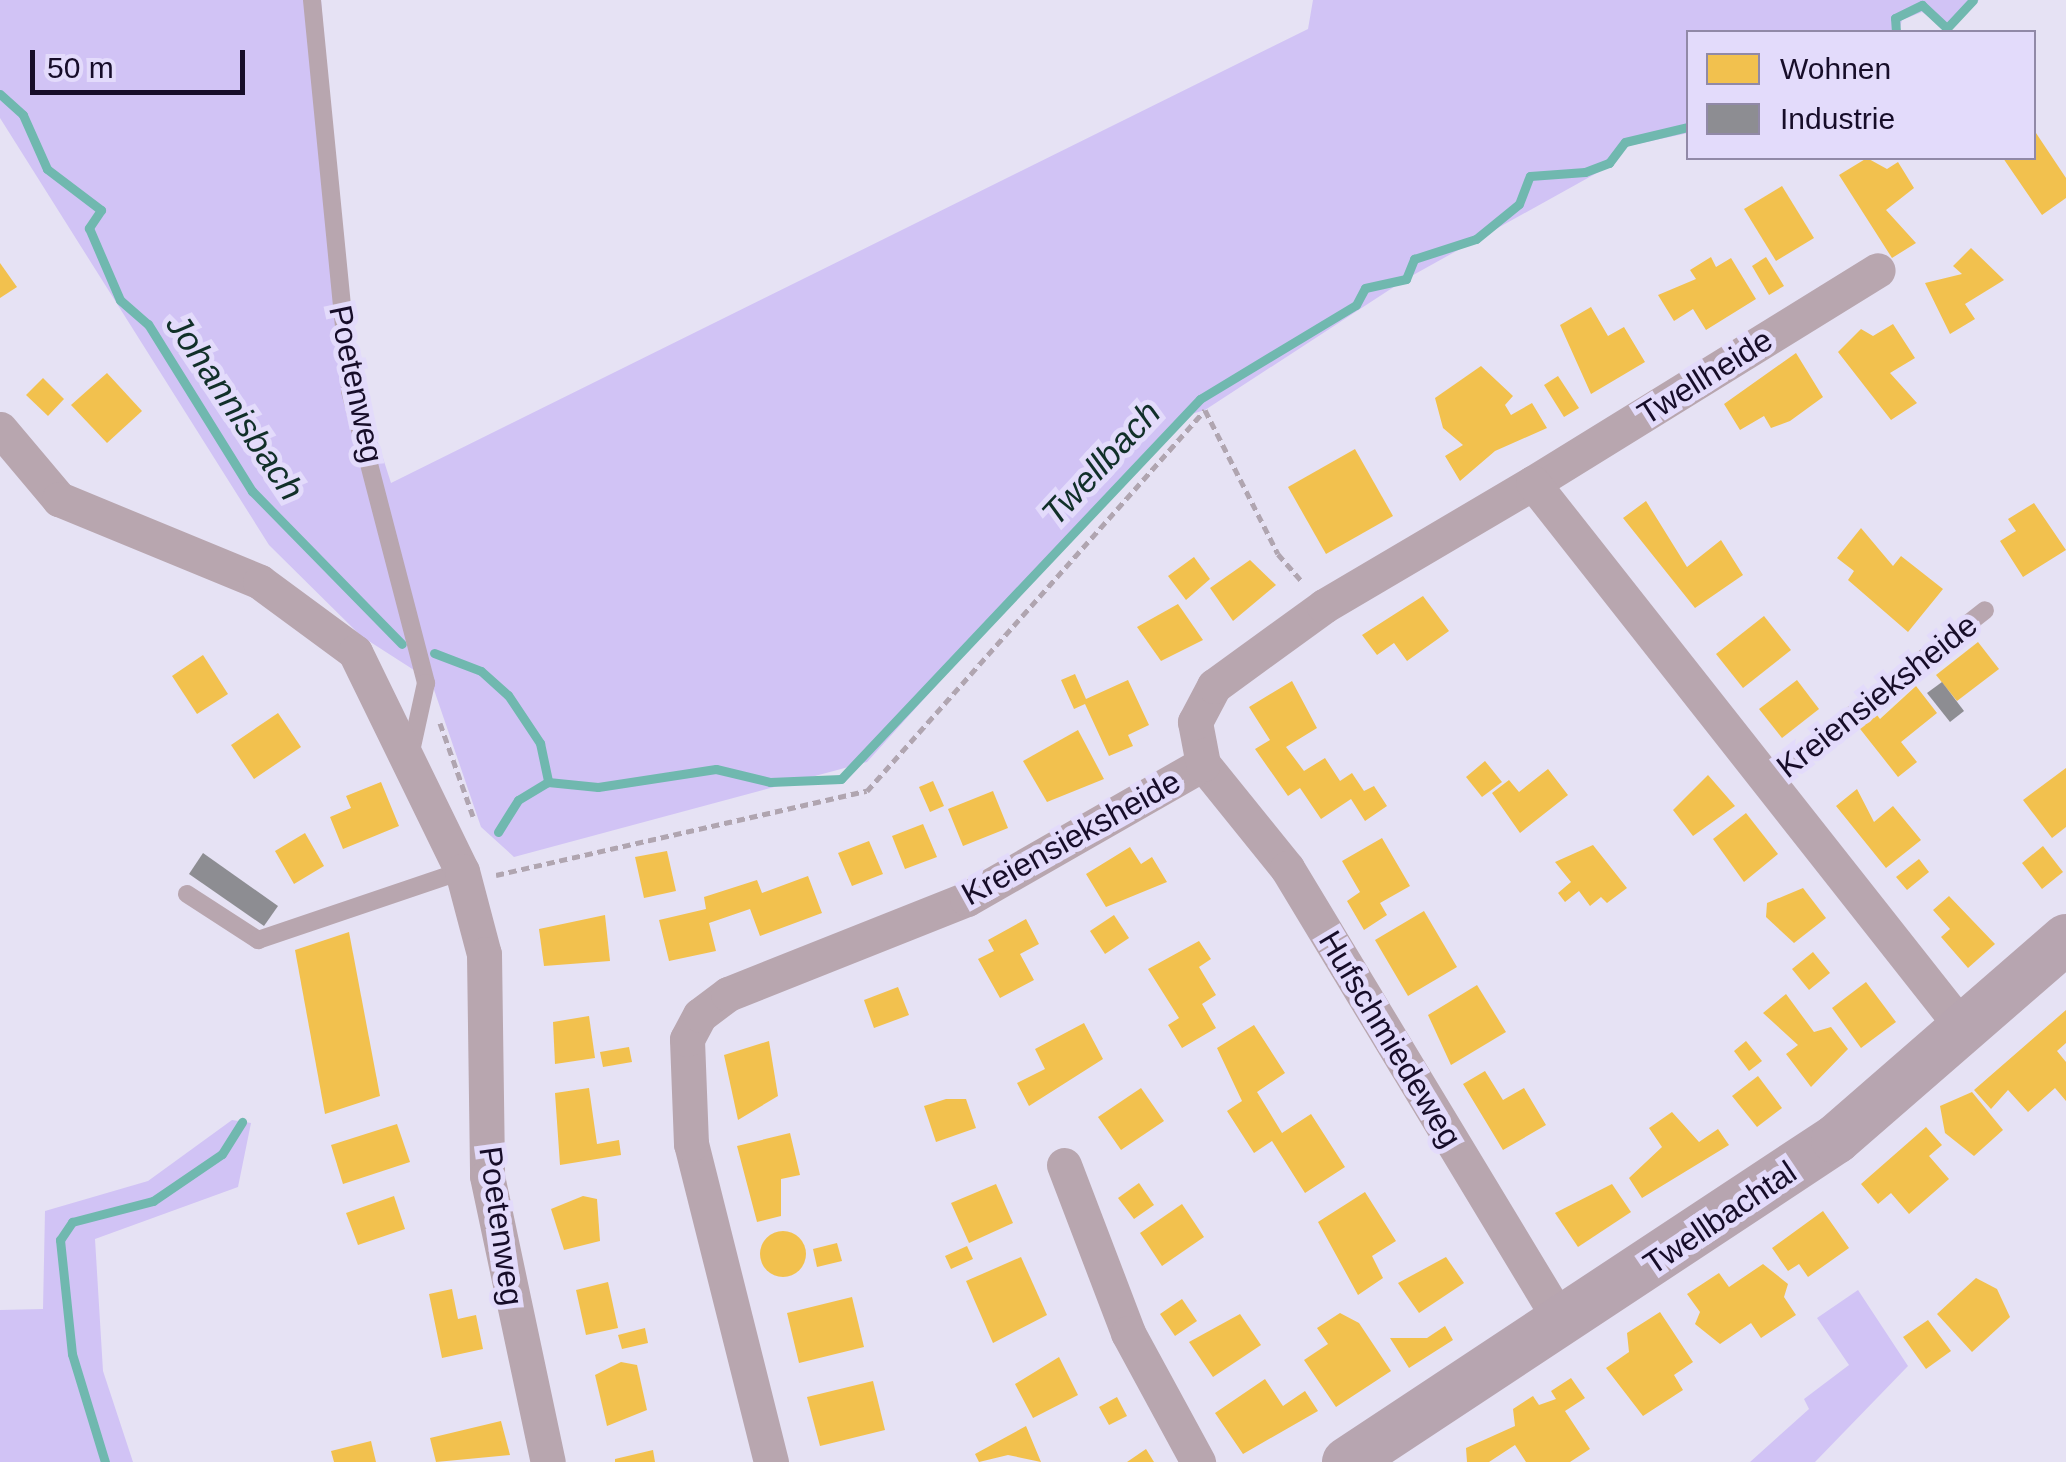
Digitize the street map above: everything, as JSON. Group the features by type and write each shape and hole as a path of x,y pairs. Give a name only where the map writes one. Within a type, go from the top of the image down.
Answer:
{"street":[{"name":"Twellheide","path":"1533,484 1878,270"},
{"name":"Poetenweg","path":"0,430 28,470 76,509 202,555 320,619 355,652 462,871 484,954 495,1232 548,1462"},
{"name":"Kreiensieksheide","path":"771,1462 691,1144 687,1039 700,1015 728,994 967,899 1203,764 1197,706 1324,606 1533,484 1965,1032"},
{"name":"Hufschmiedeweg","path":"1203,764 1287,868 1563,1324"},
{"name":"Twellbachtal","path":"1347,1462 1563,1324 1836,1139 1965,1032 2066,939"},
{"path":"1064,1165 1120,1315 1198,1462"}],"lane":[{"name":"Poetenweg","path":"312,0 350,391 426,683 408,762"},
{"name":"Kreiensieksheide","path":"1768,782 1985,610"},
{"path":"187,894 258,940 462,871"}],"path":[{"path":"426,683 474,821 462,871 507,876 867,792 1205,410 1278,554 1324,606"}],"shaded area":[{"path":"0,0 321,0 344,291 358,380 391,483 1308,29 1313,0 1979,0 1951,30 1922,12 1902,20 1900,30 1686,30 1686,133 1628,146 1613,164 1406,279 1205,410 1178,418 867,762 514,857 481,827 431,681 361,636 269,545 0,118"},
{"path":"232,1120 251,1123 238,1187 95,1239 103,1371 133,1462 0,1462 0,1310 43,1309 45,1211 148,1181"},
{"path":"1858,1290 1908,1366 1815,1462 1750,1462 1809,1409 1804,1399 1849,1365 1817,1318"}],"building: Wohnen":[{"path":"2036,133 2066,178 2066,198 2042,215 2004,160 2036,160"},
{"path":"1864,160 1887,169 1898,162 1914,188 1886,210 1916,243 1892,258 1839,175"},
{"path":"1782,186 1814,238 1776,261 1744,209"},
{"path":"1971,248 2004,280 1965,304 1975,319 1950,334 1925,283 1962,274 1953,266"},
{"path":"1711,257 1716,267 1731,258 1756,299 1706,330 1693,309 1674,321 1658,295 1696,279 1690,270"},
{"path":"1766,257 1784,286 1769,295 1752,266"},
{"path":"0,263 17,287 0,298"},
{"path":"1591,307 1608,336 1624,327 1645,362 1591,394 1560,325"},
{"path":"1893,324 1915,358 1890,373 1917,403 1891,420 1838,352 1861,329 1873,336"},
{"path":"1796,353 1823,397 1790,421 1771,428 1764,416 1740,430 1724,404"},
{"path":"1481,366 1513,396 1505,405 1511,415 1532,403 1547,428 1495,451 1460,481 1445,456 1463,445 1443,428 1435,398"},
{"path":"107,373 142,411 107,443 71,405"},
{"path":"1558,376 1579,408 1564,417 1544,385"},
{"path":"43,378 64,399 48,416 26,395"},
{"path":"1355,449 1393,516 1326,554 1288,487"},
{"path":"1646,501 1687,567 1721,540 1743,575 1695,608 1623,518"},
{"path":"2034,503 2066,550 2023,577 2000,541 2016,531 2008,519"},
{"path":"1861,528 1893,566 1901,556 1943,589 1908,632 1848,580 1854,571 1837,558"},
{"path":"1194,557 1210,579 1186,600 1168,576"},
{"path":"1250,560 1276,585 1233,621 1210,588"},
{"path":"1423,596 1449,631 1407,661 1394,643 1377,655 1362,635"},
{"path":"1178,604 1203,640 1161,661 1137,627"},
{"path":"1764,616 1791,650 1743,688 1716,654"},
{"path":"1978,642 1999,669 1957,701 1936,675"},
{"path":"203,655 228,694 197,714 172,676"},
{"path":"1075,674 1086,699 1128,680 1149,725 1128,735 1133,746 1109,756 1085,704 1074,709 1061,680"},
{"path":"1797,680 1819,709 1782,738 1759,709"},
{"path":"1292,681 1317,728 1286,747 1304,771 1325,758 1340,781 1352,773 1364,791 1374,786 1387,806 1365,821 1351,799 1321,819 1300,788 1288,796 1255,749 1270,740 1249,707"},
{"path":"1916,686 1937,713 1901,742 1917,762 1898,777 1857,725 1874,711 1880,719"},
{"path":"278,713 301,747 254,779 231,745"},
{"path":"1078,730 1104,779 1047,802 1023,761"},
{"path":"1485,761 1502,782 1482,797 1466,777"},
{"path":"2066,768 2066,827 2052,838 2023,800"},
{"path":"1548,769 1568,795 1520,833 1492,793 1509,780 1519,792"},
{"path":"1708,775 1735,806 1693,836 1673,810"},
{"path":"933,781 944,806 930,812 919,787"},
{"path":"381,782 399,826 343,849 330,817 351,808 346,796"},
{"path":"1857,789 1874,822 1893,806 1921,840 1886,868 1836,806"},
{"path":"993,791 1008,828 963,846 948,809"},
{"path":"1746,813 1778,854 1744,882 1713,839"},
{"path":"923,824 937,857 905,869 892,836"},
{"path":"305,833 324,866 294,884 275,851"},
{"path":"1382,838 1410,886 1380,903 1387,915 1364,930 1347,901 1360,892 1342,861"},
{"path":"869,841 883,874 852,886 838,853"},
{"path":"1593,845 1627,888 1607,903 1601,897 1590,906 1579,891 1565,902 1558,893 1571,882 1555,862"},
{"path":"2043,846 2063,872 2042,889 2022,863"},
{"path":"1130,847 1141,864 1152,857 1167,882 1106,907 1086,874"},
{"path":"667,851 676,891 644,898 635,857"},
{"path":"1919,859 1929,872 1907,890 1896,877"},
{"path":"808,876 822,913 760,936 750,909 709,923 716,951 669,961 659,920 706,909 704,897 757,880 762,893"},
{"path":"1803,888 1826,918 1794,943 1766,917 1767,903"},
{"path":"1949,896 1995,944 1968,968 1941,937 1950,929 1933,910"},
{"path":"1424,911 1457,967 1408,996 1375,940"},
{"path":"605,915 610,961 544,966 539,929"},
{"path":"1114,915 1129,938 1105,954 1090,931"},
{"path":"1026,919 1039,944 1020,954 1034,980 1000,998 978,959 994,951 988,940"},
{"path":"349,932 380,1096 325,1114 295,950"},
{"path":"1199,941 1211,959 1199,967 1216,995 1202,1004 1216,1028 1182,1048 1168,1025 1179,1018 1148,969"},
{"path":"1813,952 1830,973 1809,990 1792,969"},
{"path":"1866,982 1896,1022 1861,1048 1832,1008"},
{"path":"1477,985 1506,1032 1451,1065 1428,1015"},
{"path":"898,987 909,1015 874,1028 864,1000"},
{"path":"1786,994 1814,1032 1831,1027 1848,1049 1811,1087 1786,1054 1798,1045 1763,1013"},
{"path":"2066,1010 2066,1043 2057,1051 2066,1062 2066,1101 2055,1088 2028,1112 2008,1090 1991,1109 1974,1090"},
{"path":"589,1016 595,1058 555,1064 553,1022"},
{"path":"1084,1023 1103,1059 1029,1106 1017,1083 1045,1069 1035,1049"},
{"path":"1254,1025 1285,1073 1257,1092 1282,1133 1311,1114 1345,1167 1305,1193 1272,1141 1254,1153 1227,1111 1242,1101 1217,1048"},
{"path":"769,1041 778,1096 738,1120 724,1055"},
{"path":"1746,1041 1762,1061 1749,1071 1734,1051"},
{"path":"629,1047 632,1062 603,1067 600,1052"},
{"path":"1485,1071 1503,1100 1524,1088 1546,1125 1503,1150 1463,1084"},
{"path":"1758,1076 1782,1108 1757,1127 1732,1096"},
{"path":"589,1088 597,1144 619,1140 621,1155 560,1165 555,1093"},
{"path":"1141,1088 1164,1121 1121,1150 1098,1117"},
{"path":"1972,1092 2003,1130 1974,1156 1945,1133 1940,1106"},
{"path":"946,1099 966,1099 976,1128 936,1142 924,1106"},
{"path":"1672,1112 1699,1142 1718,1129 1729,1145 1642,1198 1629,1178 1662,1147 1649,1128"},
{"path":"397,1124 410,1162 343,1184 331,1145"},
{"path":"1926,1127 1942,1145 1929,1156 1949,1179 1909,1214 1891,1193 1878,1204 1861,1184"},
{"path":"790,1133 800,1175 781,1179 781,1216 757,1222 737,1146"},
{"path":"1139,1183 1154,1205 1134,1219 1118,1198"},
{"path":"996,1184 1013,1223 969,1243 951,1203"},
{"path":"1612,1184 1631,1212 1578,1247 1555,1213"},
{"path":"1365,1192 1396,1241 1372,1256 1383,1278 1358,1295 1318,1222"},
{"path":"394,1196 405,1229 358,1245 346,1213"},
{"path":"583,1196 597,1199 600,1241 564,1250 551,1209"},
{"path":"1182,1204 1204,1237 1162,1266 1140,1233"},
{"path":"1823,1211 1849,1248 1808,1277 1799,1264 1788,1271 1772,1248"},
{"path":"783,1231 799,1238 806,1254 799,1270 783,1277 767,1270 760,1254 767,1238"},
{"path":"837,1243 842,1261 817,1267 813,1249"},
{"path":"967,1246 973,1259 951,1269 945,1256"},
{"path":"1021,1257 1047,1315 993,1343 966,1281"},
{"path":"1446,1257 1464,1283 1419,1313 1398,1283"},
{"path":"1763,1264 1788,1284 1784,1297 1796,1315 1761,1338 1751,1323 1720,1344 1695,1324 1700,1312 1687,1294 1719,1273 1729,1287"},
{"path":"1976,1278 1997,1289 2010,1317 1972,1352 1937,1314"},
{"path":"608,1282 618,1328 586,1335 576,1290"},
{"path":"452,1289 458,1319 476,1315 483,1349 442,1358 429,1294"},
{"path":"852,1297 864,1347 799,1363 787,1313"},
{"path":"1182,1299 1197,1321 1175,1336 1160,1314"},
{"path":"1660,1312 1693,1362 1674,1375 1683,1390 1643,1416 1606,1368 1629,1352 1627,1333"},
{"path":"1340,1313 1359,1323 1391,1371 1336,1407 1304,1360 1328,1344 1317,1328"},
{"path":"1240,1314 1261,1345 1213,1377 1189,1342"},
{"path":"1928,1320 1951,1351 1926,1369 1903,1337"},
{"path":"1445,1326 1453,1340 1409,1368 1390,1338 1427,1338"},
{"path":"645,1328 648,1343 622,1349 618,1335"},
{"path":"1059,1357 1078,1395 1033,1418 1015,1384"},
{"path":"621,1362 637,1365 647,1410 607,1426 595,1375"},
{"path":"1571,1378 1585,1398 1565,1411 1590,1449 1570,1462 1526,1462 1515,1445 1489,1462 1467,1462 1466,1448 1515,1426 1513,1409 1533,1396 1539,1405 1556,1399 1551,1391"},
{"path":"1265,1379 1283,1406 1305,1391 1318,1411 1243,1454 1215,1413"},
{"path":"873,1381 885,1430 820,1446 807,1397"},
{"path":"1117,1397 1127,1416 1109,1425 1099,1407"},
{"path":"501,1421 510,1455 436,1462 430,1438"},
{"path":"1026,1426 1041,1462 1008,1455 979,1462 975,1454"},
{"path":"371,1441 376,1462 334,1462 331,1451"},
{"path":"1146,1449 1154,1462 1127,1462"},
{"path":"653,1450 655,1462 615,1462 615,1459"}],"building: Industrie":[{"path":"1942,682 1964,711 1950,722 1927,693"},
{"path":"203,853 278,906 264,926 189,874"}],"waterway":[{"name":"Twellbach","path":"1896,30 1895,18 1922,5 1947,28 1973,0"},
{"name":"Johannisbach","path":"0,94 23,115 47,169 101,210 89,228 120,300 148,324 252,491 402,644"},
{"name":"Twellbach","path":"498,832 518,800 548,782 598,787 716,769 770,782 841,779 1200,399 1356,305 1365,288 1406,279 1414,259 1476,239 1519,204 1530,176 1585,172 1609,163 1625,142 1686,127"},
{"name":"Johannisbach","path":"434,653 481,671 508,695 540,743 548,782"},
{"name":"Johannisbach","path":"105,1462 72,1354 60,1240 72,1222 153,1201 222,1154 242,1122"}]}
